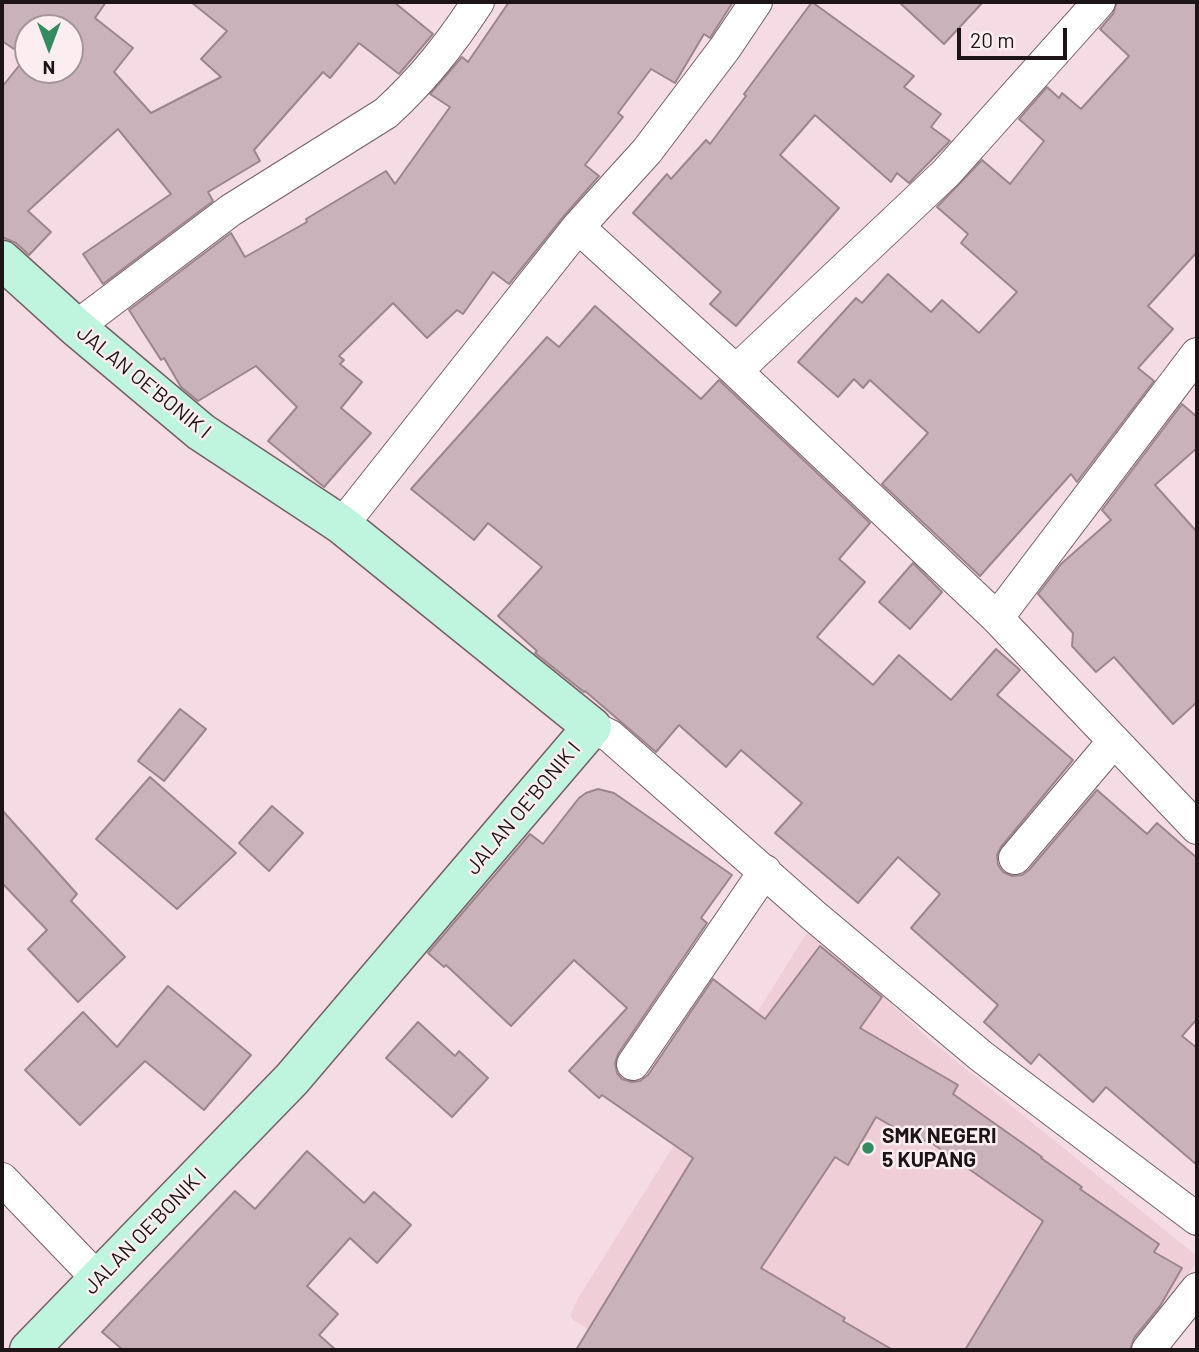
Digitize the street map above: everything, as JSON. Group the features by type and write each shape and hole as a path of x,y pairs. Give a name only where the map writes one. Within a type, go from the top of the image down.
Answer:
{"street":[{"path":"76,327 231,210 386,113 451,44 478,2"},
{"path":"342,525 578,227 647,150 725,48 756,2"},
{"path":"736,371 946,173 1099,2"},
{"path":"578,227 736,371 997,618 1197,828"},
{"name":"JALAN OE'BONIK I","path":"2,260 76,327 201,432 342,525 592,727 292,1079 29,1350"},
{"path":"997,618 1197,354"},
{"path":"592,727 610,736 813,915 981,1056 1197,1219"},
{"path":"1015,858 1114,741"},
{"path":"633,1064 765,871"},
{"path":"2,1180 99,1280"},
{"path":"1148,1350 1197,1289"}],"shaded area":[{"name":"SMK NEGERI 5 KUPANG","path":"808,931 896,994 892,1005 929,1039 1197,1256 1197,1261 1138,1350 668,1350 644,1334 642,1338 660,1350 617,1350 618,1347 573,1320 570,1315 577,1300"}],"building":[{"path":"2,2 106,2 95,18 133,48 114,72 151,113 221,77 201,59 227,31 191,2 394,2 433,34 399,74 359,43 330,78 323,72 254,150 260,161 208,192 213,201 103,284 83,254 171,194 118,129 28,211 51,232 29,255 16,243 2,237 2,87 14,72 14,84 84,84 84,14 14,14 14,49 2,41"},
{"path":"509,2 733,2 710,38 704,34 675,83 651,69 618,113 623,117 585,165 599,176 509,284 493,272 463,314 457,310 427,338 393,303 339,356 344,360 340,364 362,382 341,408 371,433 324,487 268,441 297,407 256,366 198,401 181,387 164,358 161,360 129,310 231,233 245,257 307,222 306,219 386,171 395,184 450,107 430,94 462,57 468,62"},
{"path":"812,2 914,76 904,87 941,114 931,127 950,141 909,183 897,173 891,182 815,115 780,155 839,208 736,326 710,304 721,292 633,213 667,174 671,179 706,140 710,144"},
{"path":"899,2 983,2 944,44"},
{"path":"1117,2 1197,2 1197,252 1148,306 1173,329 1138,368 1154,381 1077,482 1071,474 980,576 882,484 928,433 870,380 863,388 854,379 838,397 798,362 856,298 862,303 888,274 931,312 942,300 979,333 1017,292 961,243 968,234 937,207 982,160 1010,184 1044,141 1019,119 1047,87 1059,98 1062,93 1081,109 1129,56 1100,29 1113,14"},
{"path":"595,306 701,399 719,380 870,523 839,559 865,582 817,637 873,685 899,655 951,700 996,649 1020,670 997,695 1073,760 1001,847 997,855 998,865 1003,872 1012,876 1022,875 1029,870 1097,790 1147,834 1157,823 1197,858 1197,1019 1182,1036 1197,1048 1197,1165 1106,1087 1093,1102 1039,1054 1031,1064 984,1022 998,1005 911,928 940,894 898,857 858,903 775,833 802,803 741,750 726,767 679,725 656,752 585,691 535,653 537,651 498,616 542,567 488,523 474,540 411,489 547,337 559,347"},
{"path":"1182,404 1197,417 1197,448 1155,485 1197,532 1197,702 1173,724 1114,657 1096,672 1072,646 1073,633 1038,594 1061,564 1111,520 1102,510"},
{"path":"913,563 942,592 910,629 879,602"},
{"path":"180,709 206,729 164,781 138,761"},
{"path":"150,777 236,853 177,909 96,839"},
{"name":"SMK NEGERI 5 KUPANG","path":"598,789 614,793 732,875 701,918 707,923 618,1054 615,1063 617,1073 622,1079 640,1081 648,1075 713,979 765,1019 820,946 882,997 860,1028 958,1085 953,1094 1159,1244 1154,1252 1182,1268 1160,1306 1134,1338 1130,1350 965,1350 1043,1221 926,1139 923,1144 876,1117 848,1165 835,1157 761,1268 893,1350 576,1350 693,1158 602,1095 599,1098 569,1071 627,1008 574,960 511,1026 446,965 444,967 428,953 530,834 543,844 579,798"},
{"path":"272,806 303,833 269,871 239,843"},
{"path":"2,810 77,894 71,901 125,957 78,1002 28,949 47,930 2,883"},
{"path":"168,986 251,1055 204,1110 145,1061 80,1125 25,1070 83,1012 117,1047"},
{"path":"418,1022 455,1056 459,1051 488,1078 452,1117 386,1058"},
{"path":"307,1151 364,1203 374,1192 411,1225 377,1263 350,1238 307,1286 338,1314 319,1335 336,1350 123,1350 102,1332 235,1191 255,1209"}],"place":[{"name":"SMK NEGERI 5 KUPANG","path":"868,1148"}]}
